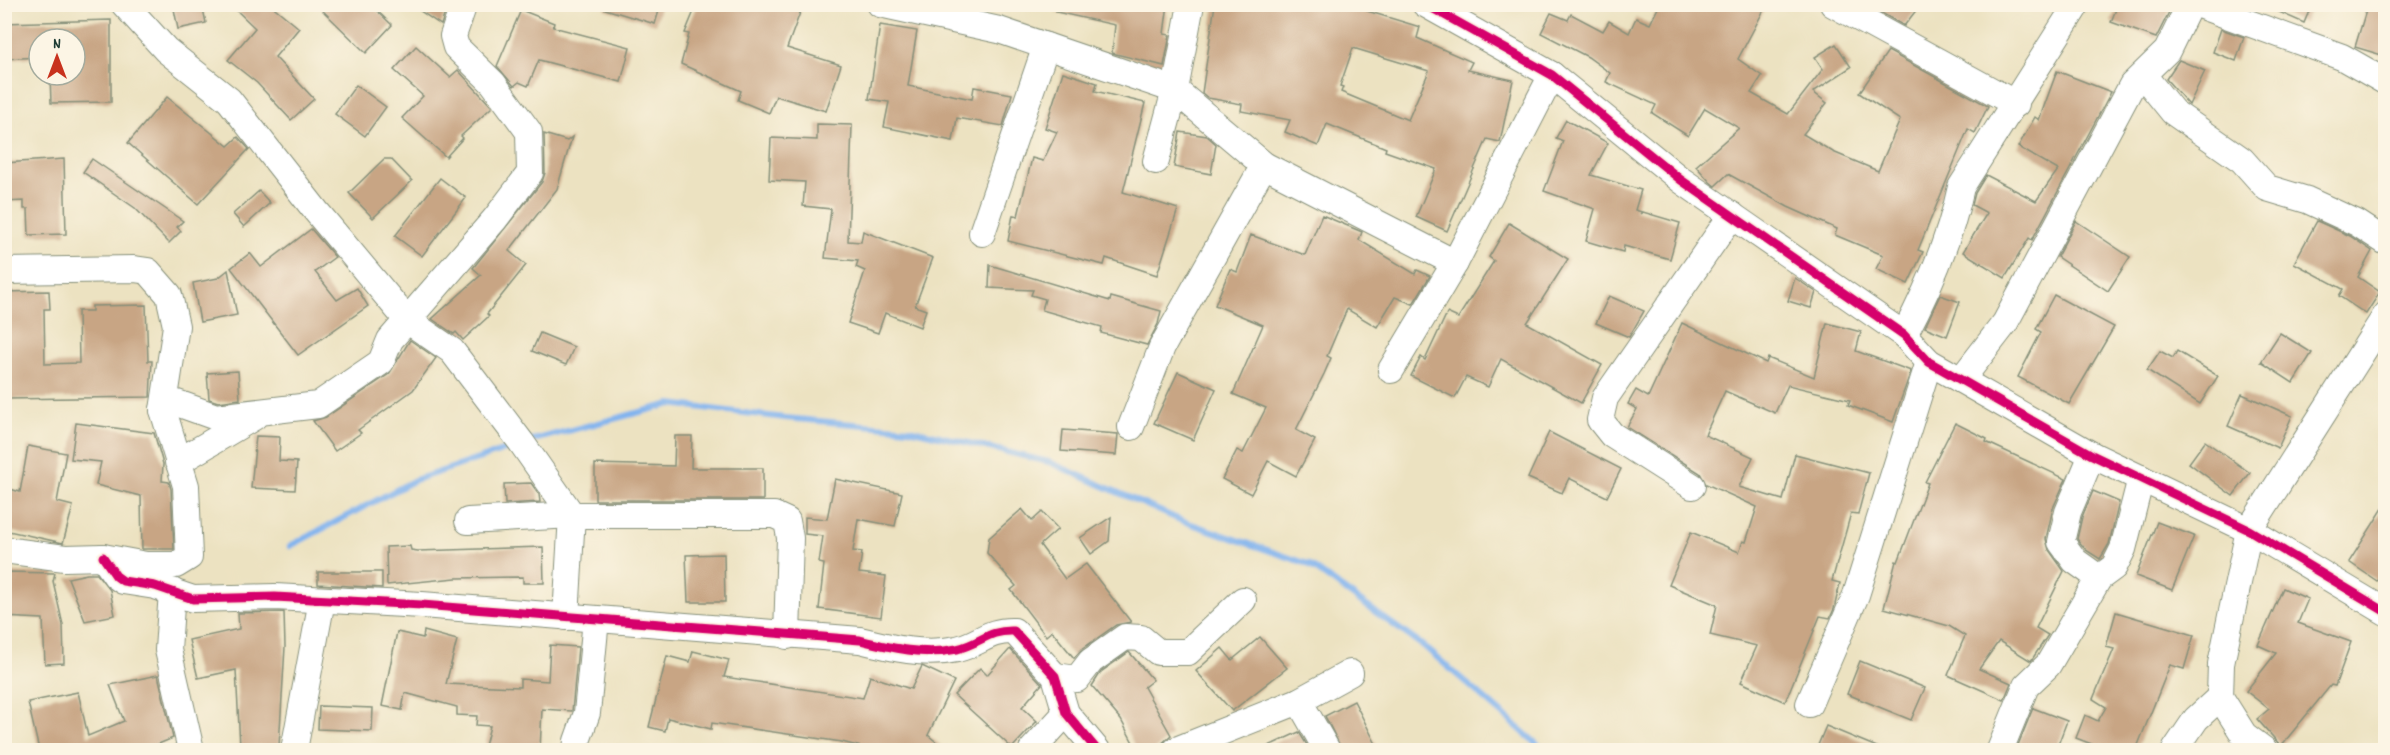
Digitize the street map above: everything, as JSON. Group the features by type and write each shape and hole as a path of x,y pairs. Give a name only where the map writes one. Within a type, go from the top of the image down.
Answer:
{"street":[{"path":"124,4 166,50 230,100 316,211 407,320 452,351 572,514 566,617"},
{"path":"163,410 171,402 216,417 318,405 381,362 390,340 495,219 530,173 529,132 493,83 456,47 453,36 464,4"},
{"path":"880,4 999,30 1175,90 1264,165 1455,264"},
{"path":"1156,161 1175,90 1191,4"},
{"path":"1425,4 1552,75 1681,180 1904,335 1929,362 2092,455 2249,530 2385,612"},
{"path":"1833,4 2016,104"},
{"path":"1904,335 1927,291 1954,220 1961,187 2016,104 2077,4"},
{"path":"1961,380 2005,323 2108,126 2132,85 2167,51 2190,4"},
{"path":"2196,4 2342,57 2385,82"},
{"path":"982,233 1046,46"},
{"path":"1391,369 1455,264 1552,75"},
{"path":"2142,75 2173,112 2242,160 2267,188 2307,200 2357,224 2385,242"},
{"path":"1131,427 1162,347 1264,165"},
{"path":"1692,486 1612,435 1600,420 1605,398 1732,215"},
{"path":"4,271 134,269 147,271 169,295 176,326 163,410 186,486 189,556 176,566 147,565 104,557 64,558 4,550"},
{"path":"2264,750 2244,735 2220,697 2221,664 2249,530 2378,344 2385,315"},
{"path":"1809,704 1856,595 1929,362"},
{"path":"178,462 262,412"},
{"path":"2092,455 2068,512 2061,542 2074,561 2099,578"},
{"path":"2000,750 2026,686 2048,665 2099,578 2114,567 2123,549 2141,478"},
{"path":"468,521 572,514 774,515 787,521 790,538 787,636"},
{"path":"104,557 116,576 123,580 172,591 193,599 274,597 566,617 860,640 908,652 955,649 974,644 997,630 1014,632 1055,676 1066,712 1096,750"},
{"path":"172,591 168,650 191,750"},
{"path":"294,750 322,600"},
{"path":"1055,676 1077,679 1090,661 1125,637 1141,638 1158,652 1188,652 1243,600"},
{"path":"576,750 587,713 596,620"},
{"path":"1176,750 1299,701 1350,672"},
{"path":"2175,750 2196,719 2220,697"},
{"path":"1299,701 1327,750"},
{"path":"1032,750 1066,712"}],"building":[{"path":"173,4 202,4 206,23 178,29"},
{"path":"230,4 270,4 299,28 275,57 314,99 291,120 257,83 228,60 255,28"},
{"path":"316,4 370,4 392,25 366,53"},
{"path":"410,4 438,4 446,10 441,25"},
{"path":"605,4 661,4 655,24 605,9"},
{"path":"697,4 786,4 801,10 787,48 841,65 826,111 776,96 769,113 738,100 741,91 681,64 689,34 685,33"},
{"path":"1057,4 1168,4 1164,34 1170,35 1164,66 1112,53 1115,25 1056,12"},
{"path":"1215,4 1369,4 1367,11 1420,27 1417,38 1472,62 1468,70 1513,80 1500,142 1487,139 1447,231 1416,217 1436,169 1385,151 1386,148 1327,124 1318,146 1285,132 1290,120 1241,111 1242,104 1208,98 1202,93","holes":["1353,48 1429,71 1408,120 1341,92 1343,87 1340,86"]},
{"path":"1660,4 1767,4 1738,59 1762,76 1751,93 1788,114 1823,69 1815,57 1836,44 1851,67 1813,92 1827,103 1803,134 1833,152 1878,171 1900,120 1859,93 1888,51 1988,106 1975,133 1968,129 1918,250 1923,252 1908,284 1876,269 1883,255 1835,235 1837,229 1788,207 1728,174 1715,186 1710,182 1696,166 1739,128 1705,108 1688,136 1652,113 1656,105 1606,82 1610,73 1588,57 1541,33 1551,13 1568,20 1571,14 1603,31 1609,21 1629,33 1636,18 1650,24"},
{"path":"1866,4 1921,4 1904,26"},
{"path":"2118,4 2161,4 2171,8 2156,38 2111,22"},
{"path":"2261,4 2312,4 2304,23"},
{"path":"2368,4 2385,4 2385,56 2355,47"},
{"path":"521,10 554,23 553,27 630,47 621,82 539,60 528,86 519,82 514,86 497,66"},
{"path":"111,20 111,102 51,103 50,87 87,87 87,27 27,27 27,58 4,59 4,23"},
{"path":"880,25 917,31 908,86 972,99 974,87 1012,94 1003,126 957,118 953,141 884,127 889,102 869,99"},
{"path":"2221,29 2244,37 2236,61 2213,52"},
{"path":"416,46 450,77 458,70 492,107 461,136 463,138 446,157 402,118 423,96 394,70"},
{"path":"2179,60 2205,71 2189,105 2166,79"},
{"path":"2057,71 2111,92 2032,240 2029,238 2005,278 1963,252 1987,213 1972,205 1975,193 1986,175 2036,201 2058,170 2018,147 2035,117 2039,120"},
{"path":"1063,72 1097,83 1095,91 1145,103 1123,192 1178,209 1157,275 1106,258 1104,265 1008,241 1013,215 1018,216 1032,158 1043,161 1057,132 1045,128"},
{"path":"356,85 386,107 365,136 335,114"},
{"path":"167,97 228,146 238,137 249,149 198,204 128,143"},
{"path":"1566,120 1608,143 1591,175 1641,190 1635,210 1642,212 1640,214 1643,212 1680,223 1670,259 1624,246 1623,252 1586,241 1595,209 1544,191 1563,141 1556,138"},
{"path":"817,124 852,125 848,241 861,242 863,231 933,258 915,306 926,310 920,327 885,313 878,333 848,323 865,271 856,267 858,261 825,258 831,209 803,206 805,182 769,180 771,138 817,140"},
{"path":"1180,132 1207,136 1216,144 1211,174 1174,167"},
{"path":"544,134 567,141 572,137 557,189 509,251 526,265 487,314 489,316 463,340 456,332 454,334 432,319 481,275 473,268 542,182 545,173"},
{"path":"64,159 66,234 29,235 28,209 24,209 24,201 4,202 4,163"},
{"path":"92,159 183,221 177,227 181,231 169,243 135,208 83,172"},
{"path":"384,159 391,159 412,181 373,218 349,193"},
{"path":"440,178 466,198 422,256 395,236"},
{"path":"259,191 270,203 244,227 233,214"},
{"path":"1322,215 1362,232 1359,240 1415,274 1417,270 1430,276 1413,304 1395,297 1377,327 1347,309 1327,356 1331,358 1296,430 1315,440 1296,476 1268,461 1251,494 1222,479 1237,450 1243,453 1266,408 1233,394 1263,325 1215,305 1230,269 1237,272 1251,235 1305,255"},
{"path":"2076,221 2130,257 2108,291 2057,257"},
{"path":"2317,221 2350,236 2372,251 2358,277 2380,292 2366,314 2339,296 2343,289 2294,263"},
{"path":"1509,223 1568,259 1527,323 1602,365 1581,403 1501,359 1488,387 1466,377 1455,398 1411,376 1421,357 1425,360 1447,313 1458,318 1494,261 1489,257"},
{"path":"311,229 335,257 315,272 337,300 357,288 368,306 298,355 231,268 250,253 261,267"},
{"path":"990,265 1110,301 1111,297 1161,311 1158,324 1147,345 1101,333 1102,327 1042,310 1045,299 1031,295 1033,290 989,288"},
{"path":"228,270 237,315 200,322 193,283 218,278"},
{"path":"1795,278 1816,292 1811,308 1788,301"},
{"path":"49,291 50,309 44,309 45,364 79,363 78,311 92,311 92,306 146,305 148,361 152,361 150,397 4,399 4,292"},
{"path":"1940,295 1960,302 1947,336 1925,327"},
{"path":"2054,295 2114,327 2069,404 2018,377 2041,332 2036,329"},
{"path":"1609,296 1644,311 1629,337 1596,323"},
{"path":"1682,323 1766,363 1768,358 1814,377 1827,323 1861,332 1856,351 1911,371 1893,422 1848,405 1850,400 1788,385 1775,413 1725,391 1705,435 1753,457 1739,487 1783,500 1795,454 1869,473 1858,514 1851,513 1832,581 1840,583 1834,609 1830,618 1820,616 1785,702 1741,682 1757,646 1710,635 1717,605 1669,585 1691,532 1739,552 1743,541 1746,542 1757,507 1706,484 1700,473 1627,427 1637,409 1628,404 1636,390 1648,397"},
{"path":"540,333 574,347 566,365 532,351"},
{"path":"2280,333 2312,353 2293,383 2261,362"},
{"path":"410,340 436,358 413,390 358,430 361,433 335,451 313,421 326,417 389,374"},
{"path":"2160,351 2173,358 2177,351 2218,376 2200,404 2147,370"},
{"path":"238,371 240,399 218,402 209,399 207,373"},
{"path":"1178,372 1216,389 1193,440 1154,423"},
{"path":"2242,394 2292,416 2278,448 2228,426"},
{"path":"76,423 154,433 163,464 162,481 169,482 171,489 174,549 142,549 141,496 96,485 101,462 71,459"},
{"path":"1955,423 1987,439 1986,442 2066,479 2053,508 2046,539 2049,550 2064,571 2036,628 2048,635 2031,661 1999,641 1979,669 2011,683 2004,700 1948,675 1965,636 1949,626 1884,608 1896,561 1898,562 1928,483 1925,482"},
{"path":"1063,430 1118,434 1116,455 1061,451"},
{"path":"1549,432 1621,469 1607,497 1569,478 1562,493 1528,478"},
{"path":"256,436 280,437 279,461 297,462 295,490 251,488"},
{"path":"675,436 692,436 691,468 763,468 763,500 595,500 595,464 674,466"},
{"path":"2205,441 2250,473 2233,496 2189,463"},
{"path":"28,446 66,453 57,502 73,506 63,543 4,530 4,507 10,489 20,492"},
{"path":"835,479 902,493 895,526 858,519 853,551 862,552 859,573 886,576 881,617 819,609 824,564 819,563 823,536 805,534 805,517 827,519"},
{"path":"531,483 539,494 540,502 505,504 504,484"},
{"path":"2093,491 2119,502 2109,544 2100,559 2086,550 2077,539 2082,517"},
{"path":"2385,505 2385,567 2377,581 2349,562"},
{"path":"1022,509 1032,521 1042,512 1058,529 1040,545 1065,579 1086,564 1131,622 1116,625 1082,649 1074,658 1052,631 1046,636 1011,590 1016,586 987,553 989,538"},
{"path":"1111,517 1109,541 1091,554 1080,538"},
{"path":"2157,522 2194,536 2172,590 2136,576"},
{"path":"410,546 411,550 418,551 543,547 544,583 523,583 523,577 456,578 387,585 386,547"},
{"path":"724,554 725,602 688,602 686,555"},
{"path":"4,572 55,573 53,581 63,625 64,663 45,664 43,619 4,617"},
{"path":"318,572 382,572 382,588 318,584"},
{"path":"97,574 110,590 115,615 85,621 68,578"},
{"path":"2283,588 2308,599 2298,623 2351,642 2335,686 2331,685 2281,746 2257,719 2269,709 2246,691 2276,653 2258,645"},
{"path":"284,612 285,647 279,746 240,746 236,670 198,678 189,640 239,629 238,613"},
{"path":"2116,612 2194,635 2184,669 2170,665 2136,750 2107,750 2076,738 2085,715 2098,721 2106,707 2093,699 2114,649 2106,647"},
{"path":"424,631 457,640 446,684 520,687 520,679 548,681 550,645 578,647 572,711 542,709 540,750 484,750 490,726 476,725 477,716 457,715 457,707 405,693 402,710 382,706 397,632 423,638"},
{"path":"1260,637 1287,668 1232,711 1196,671 1222,648 1232,660"},
{"path":"1010,649 1042,684 1022,707 1037,721 1012,748 954,695 980,668 987,675"},
{"path":"693,651 729,660 724,677 863,698 870,676 911,689 922,666 954,681 928,735 946,750 873,750 842,742 712,723 711,729 668,718 665,731 649,727 667,656 690,662"},
{"path":"1129,652 1153,680 1144,687 1171,735 1155,750 1137,750 1121,720 1092,686 1101,672"},
{"path":"1860,661 1925,688 1911,720 1847,694"},
{"path":"158,675 173,738 144,750 39,750 28,702 78,692 88,736 124,721 110,685"},
{"path":"1354,701 1379,750 1342,750 1325,716"},
{"path":"319,706 373,708 372,731 318,729"},
{"path":"2033,708 2067,721 2056,750 2016,750"},
{"path":"1826,726 1884,750 1816,750"},
{"path":"1299,732 1310,750 1260,750"}],"waterway":[{"path":"529,441 671,404 785,418 909,429 1049,462 1180,520 1308,564 1426,648 1544,750"},
{"path":"290,546 415,480 517,446"}],"cycle path":[{"path":"1425,4 1552,75 1681,180 1904,335 1929,362 2092,455 2249,530 2386,612"},
{"path":"103,557 116,576 123,581 155,586 193,599 275,597 422,605 860,640 896,648 932,652 957,649 997,633 1014,631 1055,676 1066,713 1097,750"}]}
